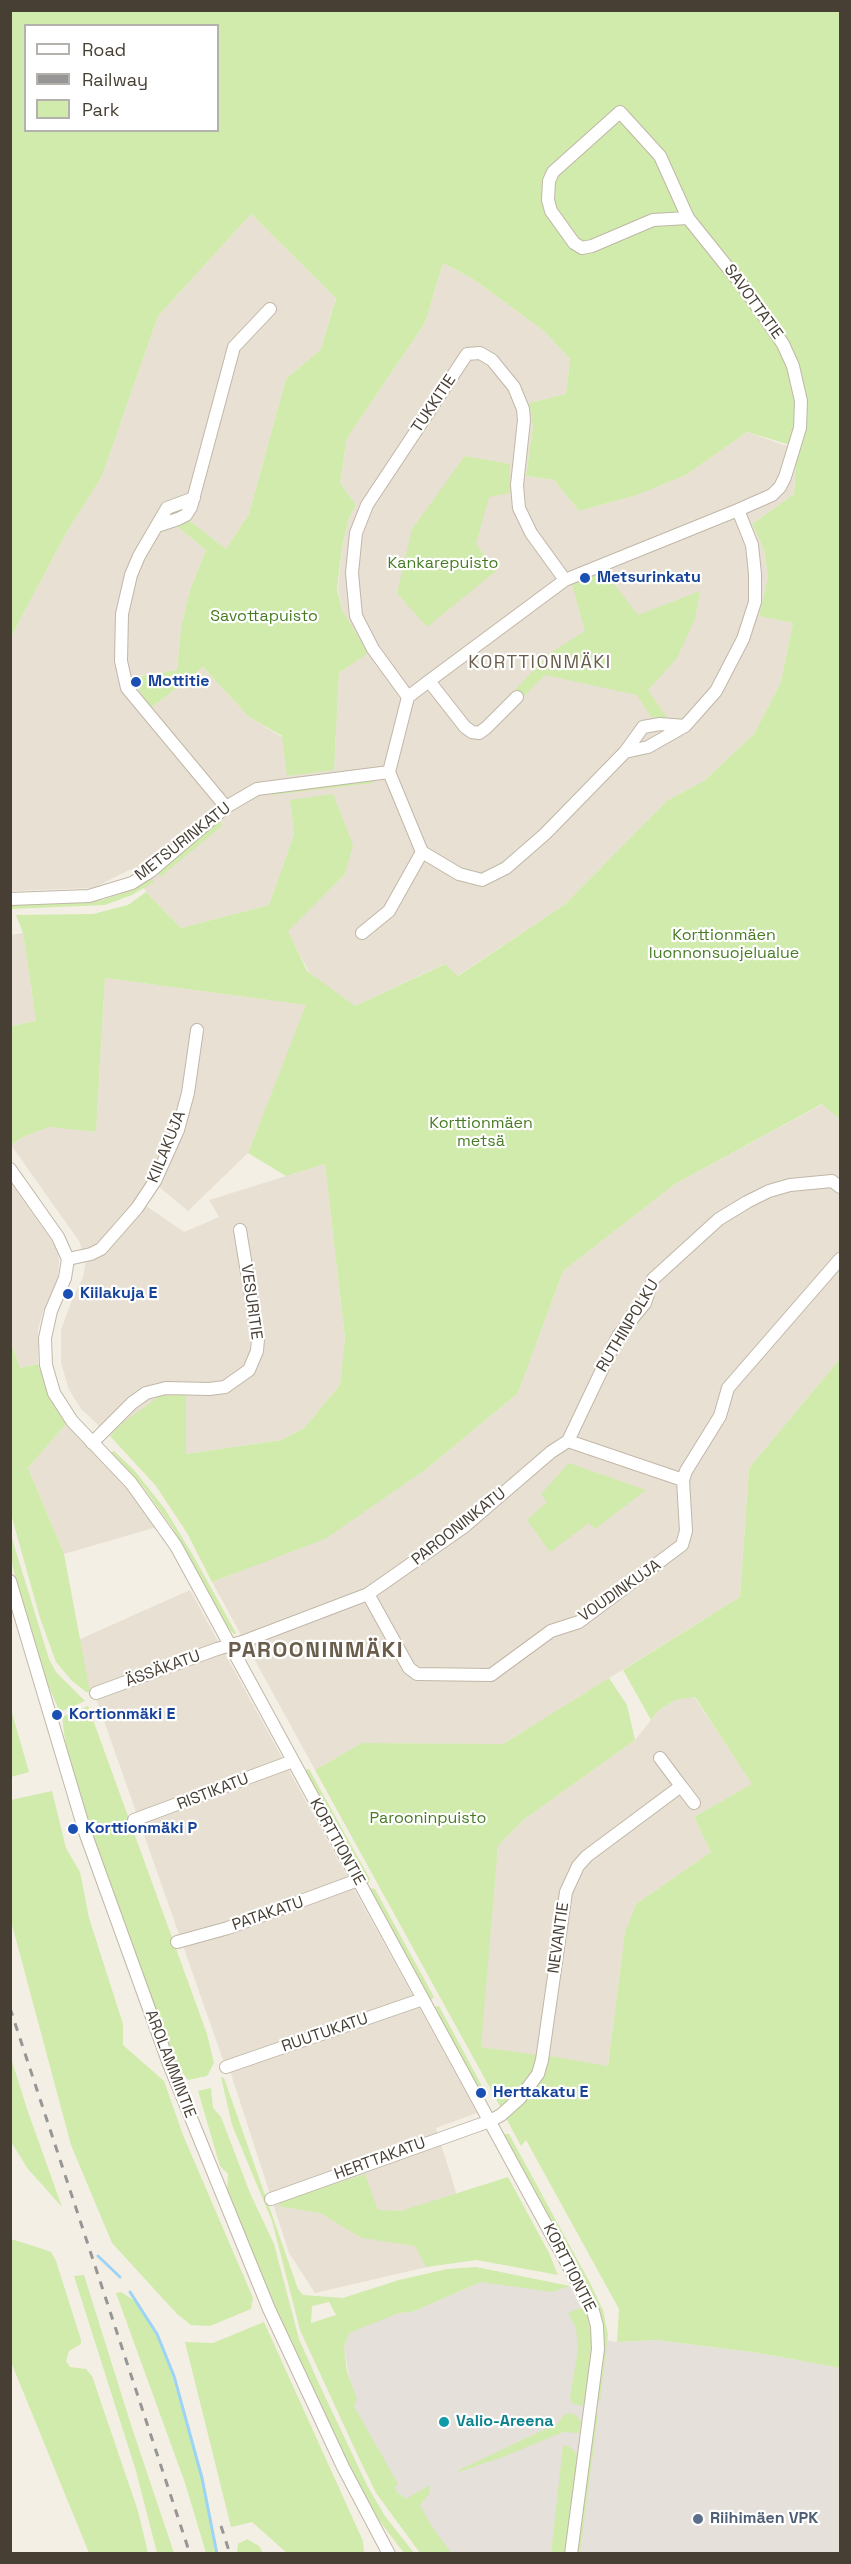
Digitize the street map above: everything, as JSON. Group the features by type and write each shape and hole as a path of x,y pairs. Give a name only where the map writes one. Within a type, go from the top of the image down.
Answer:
{"street":[{"name":"SAVOTTATIE","path":"688,218 653,220 592,246 582,248 574,243 551,211 548,200 549,181 554,172 620,112 660,156 688,218 746,289 783,344 793,366 801,400 800,428 780,486 772,495 738,510"},
{"path":"226,807 124,682 120,635 125,595 139,556 157,526 186,514 194,498 234,347 270,309"},
{"name":"TUKKITIE","path":"408,697 373,649 356,615 352,573 356,533 367,505 467,354 480,353 492,360 514,387 523,409 524,420 517,485 519,508 531,533 565,580"},
{"path":"625,752 648,747 685,726 716,691 726,675 745,633 755,602 755,561 752,545 738,510 565,580 429,681 408,697 389,772 422,852 467,877 482,880 492,877 545,834 625,752 643,727 660,724 685,726"},
{"path":"429,681 465,727 472,732 479,733 486,728 517,697"},
{"name":"METSURINKATU","path":"10,898 89,896 132,883 157,866 226,807 249,792 265,787 389,772"},
{"path":"362,933 389,911 422,852"},
{"name":"KIILAKUJA","path":"68,1259 91,1254 101,1249 137,1208 155,1181 180,1121 188,1093 197,1030"},
{"path":"10,1169 58,1237 68,1259"},
{"name":"RUTHINPOLKU","path":"568,1441 618,1336 645,1303 653,1279 719,1219 769,1191 790,1185 832,1180 840,1186"},
{"name":"VESURITIE","path":"92,1443 138,1397 146,1393 166,1388 225,1387 249,1370 257,1351 258,1339 240,1230"},
{"name":"KORTTIONTIE","path":"68,1259 65,1278 48,1319 45,1338 49,1379 62,1406 92,1443 131,1483 176,1546 590,2304 597,2326 598,2349 571,2553"},
{"path":"568,1441 682,1480 720,1416 728,1388 840,1259"},
{"name":"PAROONINKATU","path":"229,1645 368,1594 465,1527 551,1452 568,1441"},
{"name":"VOUDINKUJA","path":"368,1594 413,1671 424,1675 491,1675 551,1631 579,1622 682,1545 686,1531 682,1480"},
{"name":"AROLAMMINTIE","path":"10,1581 86,1832 150,2013 269,2309 343,2467 389,2553"},
{"name":"ÄSSÄKATU","path":"96,1693 229,1645"},
{"path":"660,1758 694,1803"},
{"name":"RISTIKATU","path":"134,1820 292,1761"},
{"name":"NEVANTIE","path":"490,2121 501,2115 520,2098 538,2074 544,2048 562,1905 578,1866 586,1856 681,1786"},
{"name":"PATAKATU","path":"177,1942 228,1928 358,1881"},
{"name":"RUUTUKATU","path":"226,2067 423,1999"},
{"name":"HERTTAKATU","path":"271,2199 490,2121"},
{"name":"AROLAMMINTIE","path":"376,2529 398,2553"}],"shaded area":[{"name":"KORTTIONMÄKI","path":"251,214 336,297 321,349 286,379 249,514 226,549 190,521 176,526 206,550 190,590 181,628 177,670 132,677 151,708 203,667 249,717 334,769 339,673 367,653 342,610 338,588 348,520 356,505 340,483 347,438 425,323 443,263 473,279 544,331 570,359 566,394 529,403 533,426 526,476 554,480 579,511 637,495 686,475 747,432 784,445 797,447 794,494 752,524 764,550 768,577 759,616 793,623 781,682 754,734 704,781 668,800 564,905 457,976 444,964 355,1006 311,976 287,931 345,874 290,800 294,834 269,905 181,928 146,892 131,869 94,888 11,891 11,637 65,535 102,476 158,316"},
{"path":"23,933 36,1021 11,1026 10,935"},
{"path":"105,978 307,1005 248,1153 188,1211 158,1186 142,1203 184,1232 219,1217 209,1200 325,1164 345,1338 340,1385 304,1428 282,1440 186,1454 121,1424 110,1436 81,1409 69,1390 61,1363 61,1330 83,1277 86,1261 79,1241 11,1145 23,1137 49,1127 96,1132"},
{"path":"823,1104 840,1119 840,1359 749,1468 740,1597 503,1744 362,1743 315,1770 212,1582 325,1538 425,1470 518,1393 563,1271 675,1184"},
{"path":"10,1181 58,1250 59,1262 58,1277 38,1330 38,1364 20,1368 10,1340"},
{"path":"66,1424 121,1481 157,1527 64,1554 28,1468"},
{"path":"190,1590 477,2113 436,2128 460,2205 479,2255 315,2293 289,2253 231,2074 222,2057 97,1701 74,1676 60,1648"},
{"path":"694,1697 753,1784 694,1817 711,1852 636,1904 625,1932 608,2066 480,2047 498,1846 522,1821 635,1740 659,1710 675,1700"},
{"path":"481,2282 570,2286 583,2312 591,2338 617,2342 656,2340 759,2353 840,2368 840,2553 442,2553 406,2499 396,2491 354,2406 344,2347 349,2332 399,2313 412,2312"}],"green space":[{"path":"11,11 840,11 840,1119 822,1104 675,1184 563,1271 518,1393 425,1470 325,1539 212,1582 187,1533 156,1486 110,1436 121,1424 160,1396 186,1395 186,1454 282,1440 304,1428 340,1385 345,1338 325,1164 286,1176 248,1153 306,1005 105,978 96,1132 49,1127 23,1137 11,1145 11,1026 36,1021 23,933 16,915 93,914 128,905 146,892 181,928 269,905 294,834 290,800 333,794 353,845 345,874 288,931 307,971 355,1006 445,964 458,976 564,905 668,800 704,781 754,734 781,682 793,623 759,616 768,577 764,550 752,524 794,494 797,447 747,432 686,475 637,495 579,511 554,480 526,476 533,426 529,403 566,394 570,359 544,331 473,279 443,263 425,323 347,438 340,483 356,505 348,520 337,588 342,610 368,653 339,673 334,770 287,776 282,736 249,717 203,667 151,708 131,678 177,670 181,628 190,590 206,550 175,525 190,521 226,549 249,514 286,379 321,349 336,298 251,214 158,316 102,476 65,535 11,637"},
{"name":"Kankarepuisto","path":"465,456 510,464 510,493 489,497 476,544 496,571 427,627 397,593 412,529"},
{"path":"603,570 638,615 700,591 695,619 677,658 648,690 667,718 651,717 637,695 545,675 523,697 516,689 550,653 585,631 572,584"},
{"path":"375,779 373,783 272,795 272,791"},
{"path":"220,820 222,826 160,877 157,872"},
{"path":"151,877 154,882 132,895 105,905 11,909 10,904 102,900 129,891"},
{"path":"10,1340 20,1368 38,1364 53,1403 66,1424 28,1468 64,1554 90,1692 86,1692 72,1681 56,1662 40,1618 11,1514"},
{"path":"840,1359 840,2368 759,2353 656,2340 617,2342 619,2309 526,2140 521,2146 506,2118 539,2083 549,2056 608,2066 625,1932 636,1904 711,1852 694,1817 752,1784 695,1697 675,1700 659,1710 651,1720 623,1670 740,1597 749,1468"},
{"path":"114,1451 134,1470 165,1509 194,1557 236,1633 235,1635 228,1628 173,1529 144,1488 111,1453"},
{"path":"569,1463 646,1490 595,1529 589,1523 550,1552 527,1520 547,1502 541,1494"},
{"path":"10,1532 49,1659 56,1672 85,1701 60,1712 43,1674 16,1580 11,1559"},
{"name":"Parooninpuisto","path":"609,1678 627,1705 635,1740 522,1821 498,1846 481,2047 537,2055 533,2071 522,2088 501,2108 315,1770 362,1743 503,1744"},
{"path":"10,1706 29,1772 11,1777 10,1777"},
{"path":"88,1706 207,2034 214,2063 207,2076 188,2080 176,2064 131,1948 91,1830 66,1747 62,1717"},
{"path":"307,1769 370,1879 368,1884 305,1772"},
{"path":"52,1791 66,1848 80,1872 89,1918 123,2024 123,2045 164,2081 183,2135 253,2298 251,2309 210,2326 191,2325 177,2314 112,2243 71,2145 11,1921 11,1800"},
{"path":"375,1889 434,1997 430,2001 369,1890"},
{"path":"439,2006 483,2088 479,2090 433,2007"},
{"path":"11,2058 62,2207 28,2169 11,2142"},
{"path":"221,2077 224,2078 298,2289 303,2295 343,2298 399,2280 447,2269 476,2267 570,2286 552,2292 481,2282 412,2312 399,2313 349,2333 344,2347 347,2372 357,2399 354,2406 398,2484 395,2486 396,2491 406,2499 430,2485 430,2493 420,2505 451,2553 420,2553 376,2493 300,2330 272,2221 232,2125","holes":["329,2302 336,2315 311,2323 312,2306"]},
{"path":"211,2088 213,2108 221,2117 250,2193 274,2244 299,2339 368,2487 385,2516 414,2553 404,2553 378,2519 361,2490 311,2389 262,2279 227,2194 228,2174 220,2166 198,2091"},
{"path":"503,2134 509,2134 603,2310 608,2335 600,2401 596,2400 604,2335 603,2324 595,2302"},
{"path":"365,2174 378,2210 401,2211 508,2177 549,2253 558,2275 477,2260 426,2267 415,2246 362,2238 320,2213 278,2206 282,2201"},
{"path":"11,2239 51,2252 56,2261 81,2340 81,2344 69,2351 66,2361 70,2367 86,2369 92,2376 138,2511 148,2553 89,2553 11,2362"},
{"path":"84,2275 174,2553 157,2553 136,2471 74,2276"},
{"path":"121,2292 135,2301 165,2353 197,2456 218,2553 206,2553 185,2483 116,2293"},
{"path":"580,2308 586,2309 592,2337 585,2404 581,2406 572,2403 570,2397 578,2349 576,2328 568,2313"},
{"path":"264,2322 363,2541 364,2553 287,2553 252,2522 231,2527 185,2342 213,2343"},
{"path":"569,2413 576,2415 581,2422 579,2433 564,2432 503,2457 457,2471 558,2423 563,2416"},
{"path":"595,2414 598,2415 580,2553 576,2554"},
{"path":"563,2445 570,2447 577,2454 576,2469 565,2553 551,2554"},
{"path":"247,2539 259,2546 263,2553 237,2553 238,2544"}],"waterway":[{"path":"98,2256 120,2277"},
{"path":"130,2292 157,2334 174,2376 202,2478 217,2554"}],"railway":[{"path":"10,2008 190,2554"},
{"path":"221,2526 230,2554"}],"place":[{"name":"Metsurinkatu","path":"585,578"},
{"name":"Mottitie","path":"136,682"},
{"name":"Kiilakuja E","path":"68,1294"},
{"name":"Kortionmäki E","path":"57,1715"},
{"name":"Korttionmäki P","path":"73,1829"},
{"name":"Herttakatu E","path":"481,2093"},
{"name":"Valio-Areena","path":"444,2422"},
{"name":"Riihimäen VPK","path":"698,2519"}],"district":[{"name":"KORTTIONMÄKI","path":"540,663"},
{"name":"PAROONINMÄKI","path":"316,1651"}],"park label":[{"name":"Savottapuisto","path":"264,617"},
{"name":"Korttionmäen luonnonsuojelualue","path":"724,945"},
{"name":"Korttionmäen metsä","path":"481,1133"}]}
